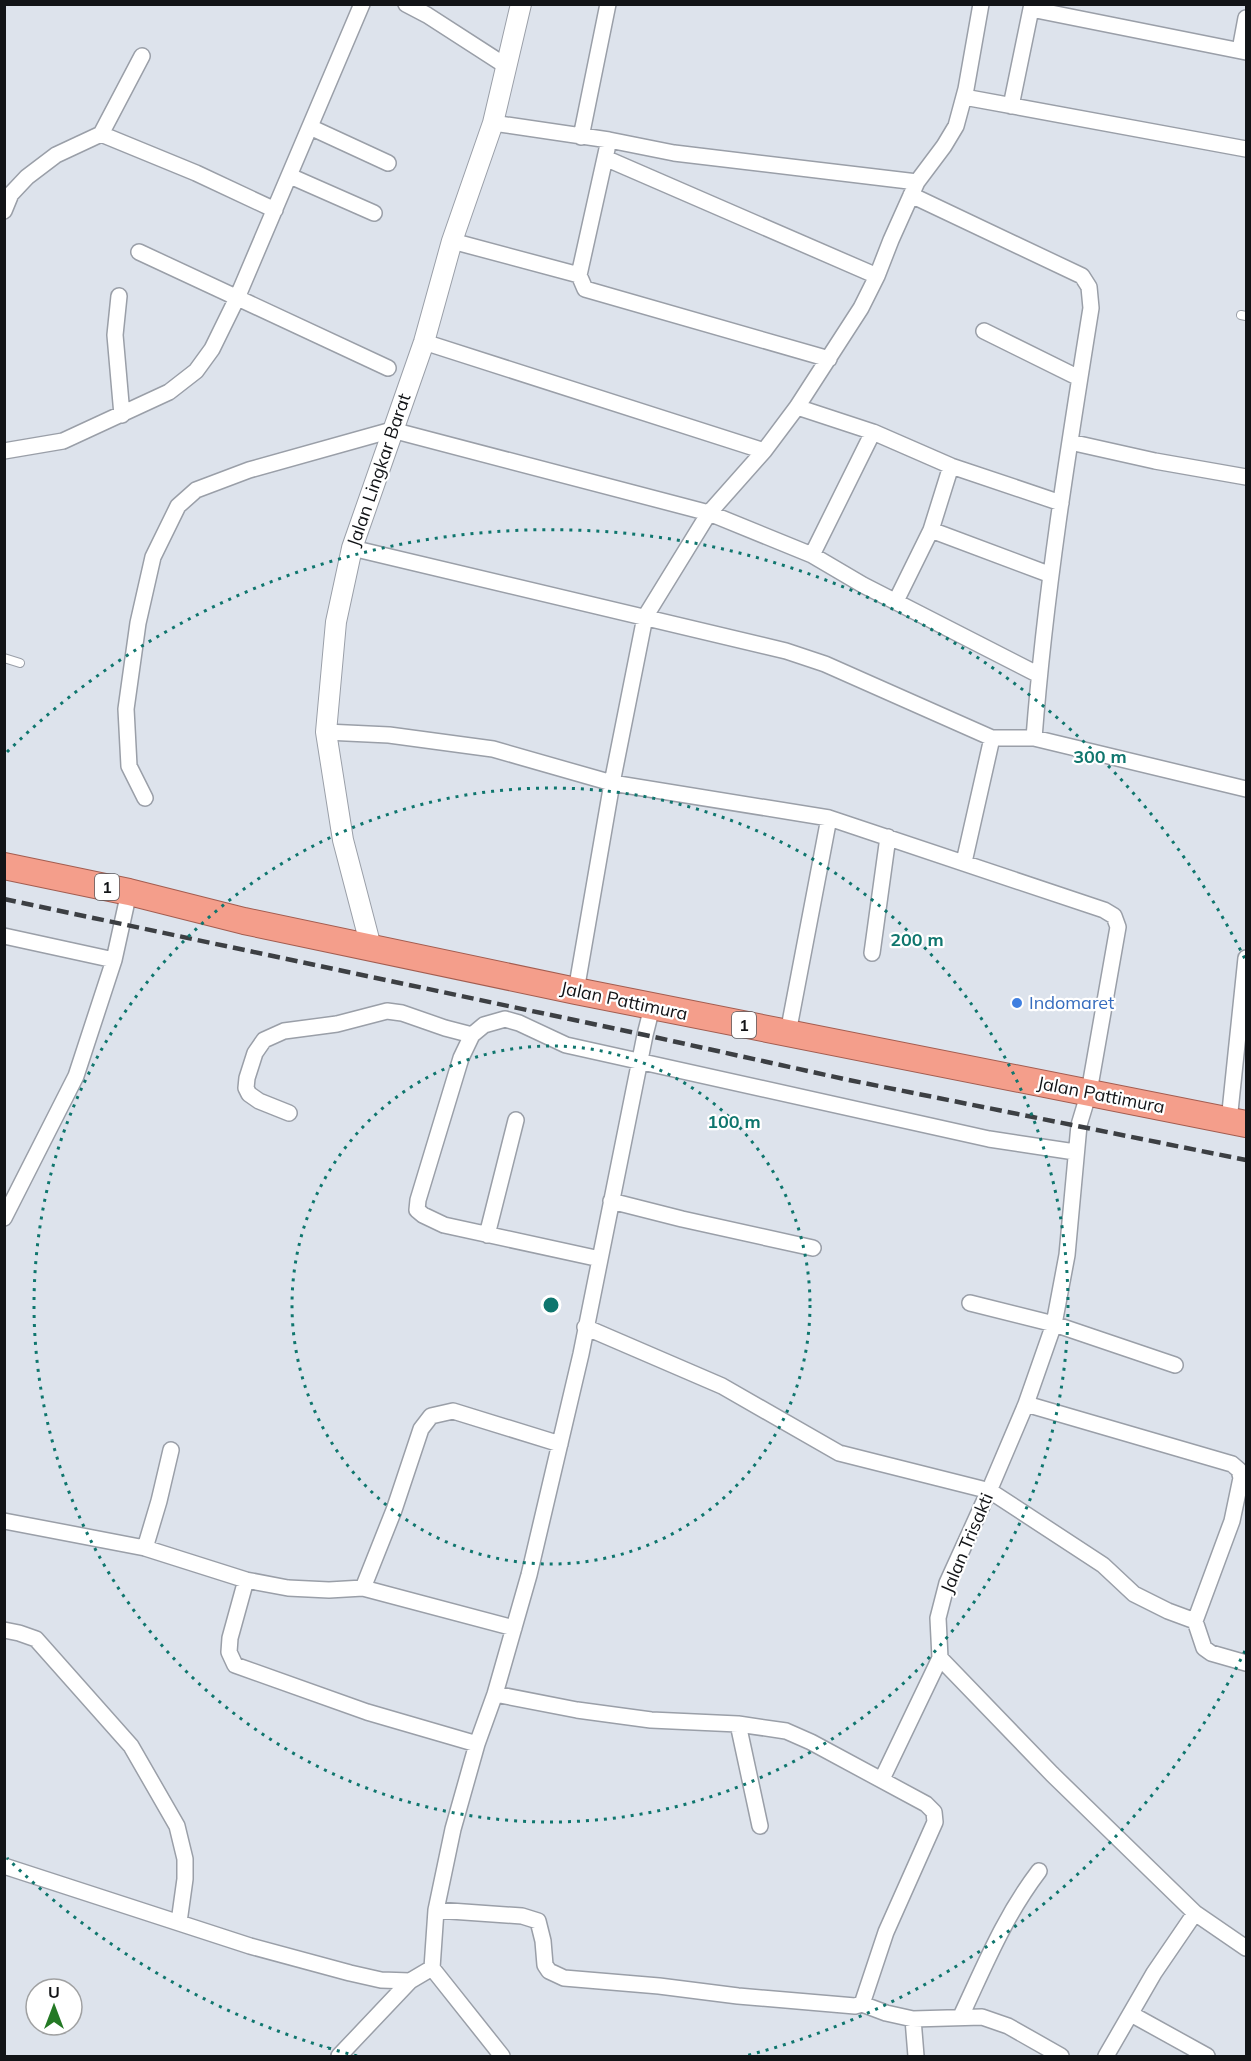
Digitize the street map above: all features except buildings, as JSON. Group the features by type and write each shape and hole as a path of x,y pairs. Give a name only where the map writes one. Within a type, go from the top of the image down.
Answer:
{"highway":[{"name":"Jalan Pattimura","path":"4,866 129,892 244,921 370,946 576,992 1238,1123"}],"street":[{"path":"4,451 63,441 169,392 196,371 212,349 237,298 362,4"},
{"path":"406,4 500,62"},
{"name":"Jalan Lingkar Barat","path":"370,946 344,840 326,732 336,622 352,548 424,342 452,241 493,123 500,62 521,4"},
{"path":"581,137 608,4"},
{"path":"576,992 612,783 645,617 709,513 764,451 797,407 861,308 914,189 956,126 964,97 981,4"},
{"path":"1011,106 1032,7 1243,51 1246,18"},
{"path":"4,211 8,193 27,177 56,155 101,134 142,56"},
{"path":"964,97 1246,149"},
{"path":"493,123 914,189 1082,276 1089,287 1090,308 1051,575 1034,738"},
{"path":"310,127 388,163"},
{"path":"101,134 196,173 275,210"},
{"path":"609,140 579,275 585,289 829,359"},
{"path":"605,158 877,276"},
{"path":"290,176 374,213"},
{"path":"452,241 579,275"},
{"path":"139,252 388,368"},
{"path":"119,296 115,335 122,415"},
{"path":"984,331 1079,378"},
{"path":"424,342 764,451"},
{"path":"797,407 873,432 951,466 1061,503"},
{"path":"145,798 129,766 126,709 138,623 153,557 178,506 196,490 249,470 392,430 709,513 812,555 1039,675"},
{"path":"812,555 873,432"},
{"path":"1070,442 1155,461 1246,477"},
{"path":"896,601 931,530 951,466"},
{"path":"931,530 1051,575"},
{"path":"352,548 786,651 825,664 919,708 992,738 1034,738 1246,789"},
{"path":"326,732 388,735 493,749 612,783 829,818 964,862 992,738"},
{"path":"788,1033 829,818"},
{"path":"872,953 888,837"},
{"name":"Jalan Trisakti","path":"934,1667 938,1617 947,1584 990,1491 1026,1404 1054,1324 1066,1255 1078,1125 1089,1092 1118,927 1114,916 1104,910 964,862"},
{"path":"4,1218 76,1076 114,960 129,892"},
{"path":"4,936 114,960"},
{"path":"1238,1123 1246,958"},
{"path":"502,2056 432,1968 436,1910 453,1829 514,1628 560,1444 581,1354 652,1007"},
{"path":"289,1113 259,1101 249,1094 246,1088 255,1053 264,1040 274,1035 284,1031 337,1024 387,1011 402,1013 472,1035"},
{"path":"600,1259 444,1225 417,1210 418,1200 461,1058 472,1035 484,1025 505,1019 519,1023 566,1045 989,1139 1075,1152"},
{"path":"487,1235 516,1120"},
{"path":"611,1201 813,1248"},
{"path":"970,1303 1054,1324 1175,1365"},
{"path":"585,1327 722,1386 839,1453 990,1491 1103,1565 1134,1594 1195,1621"},
{"path":"1026,1404 1232,1464 1239,1470 1242,1478 1232,1521 1195,1621 1204,1648 1211,1653 1246,1663"},
{"path":"363,1588 394,1510 421,1429 431,1416 453,1411 560,1444"},
{"path":"145,1548 171,1450"},
{"path":"4,1521 145,1548 246,1580 288,1588 329,1590 363,1588 514,1628"},
{"path":"246,1580 230,1638 229,1652 235,1665 367,1712 477,1744"},
{"path":"4,1630 36,1639 130,1746 177,1826 185,1859 185,1879 178,1922"},
{"path":"882,1779 934,1667 1052,1774 1195,1913 1246,1948"},
{"path":"495,1694 577,1710 651,1720 741,1724 786,1731 882,1779 926,1804 934,1812 935,1822 855,2005"},
{"path":"741,1724 760,1826"},
{"path":"4,1866 250,1946 381,1980 410,1981"},
{"path":"961,2016 1013,1907 1039,1871"},
{"path":"436,1910 522,1916 538,1921 545,1965 549,1971 564,1978 659,1986 738,1996 855,2005 913,2019 982,2017 1008,2026 1061,2056"},
{"path":"1106,2056 1154,1973 1195,1913"},
{"path":"339,2056 410,1981 432,1968"},
{"path":"1131,2014 1207,2056"},
{"path":"913,2019 916,2056"}],"lane":[{"path":"4,658 20,663"}],"railway":[{"path":"4,899 844,1079 1246,1160"}],"place":[{"name":"Indomaret","path":"1017,1003"}]}
